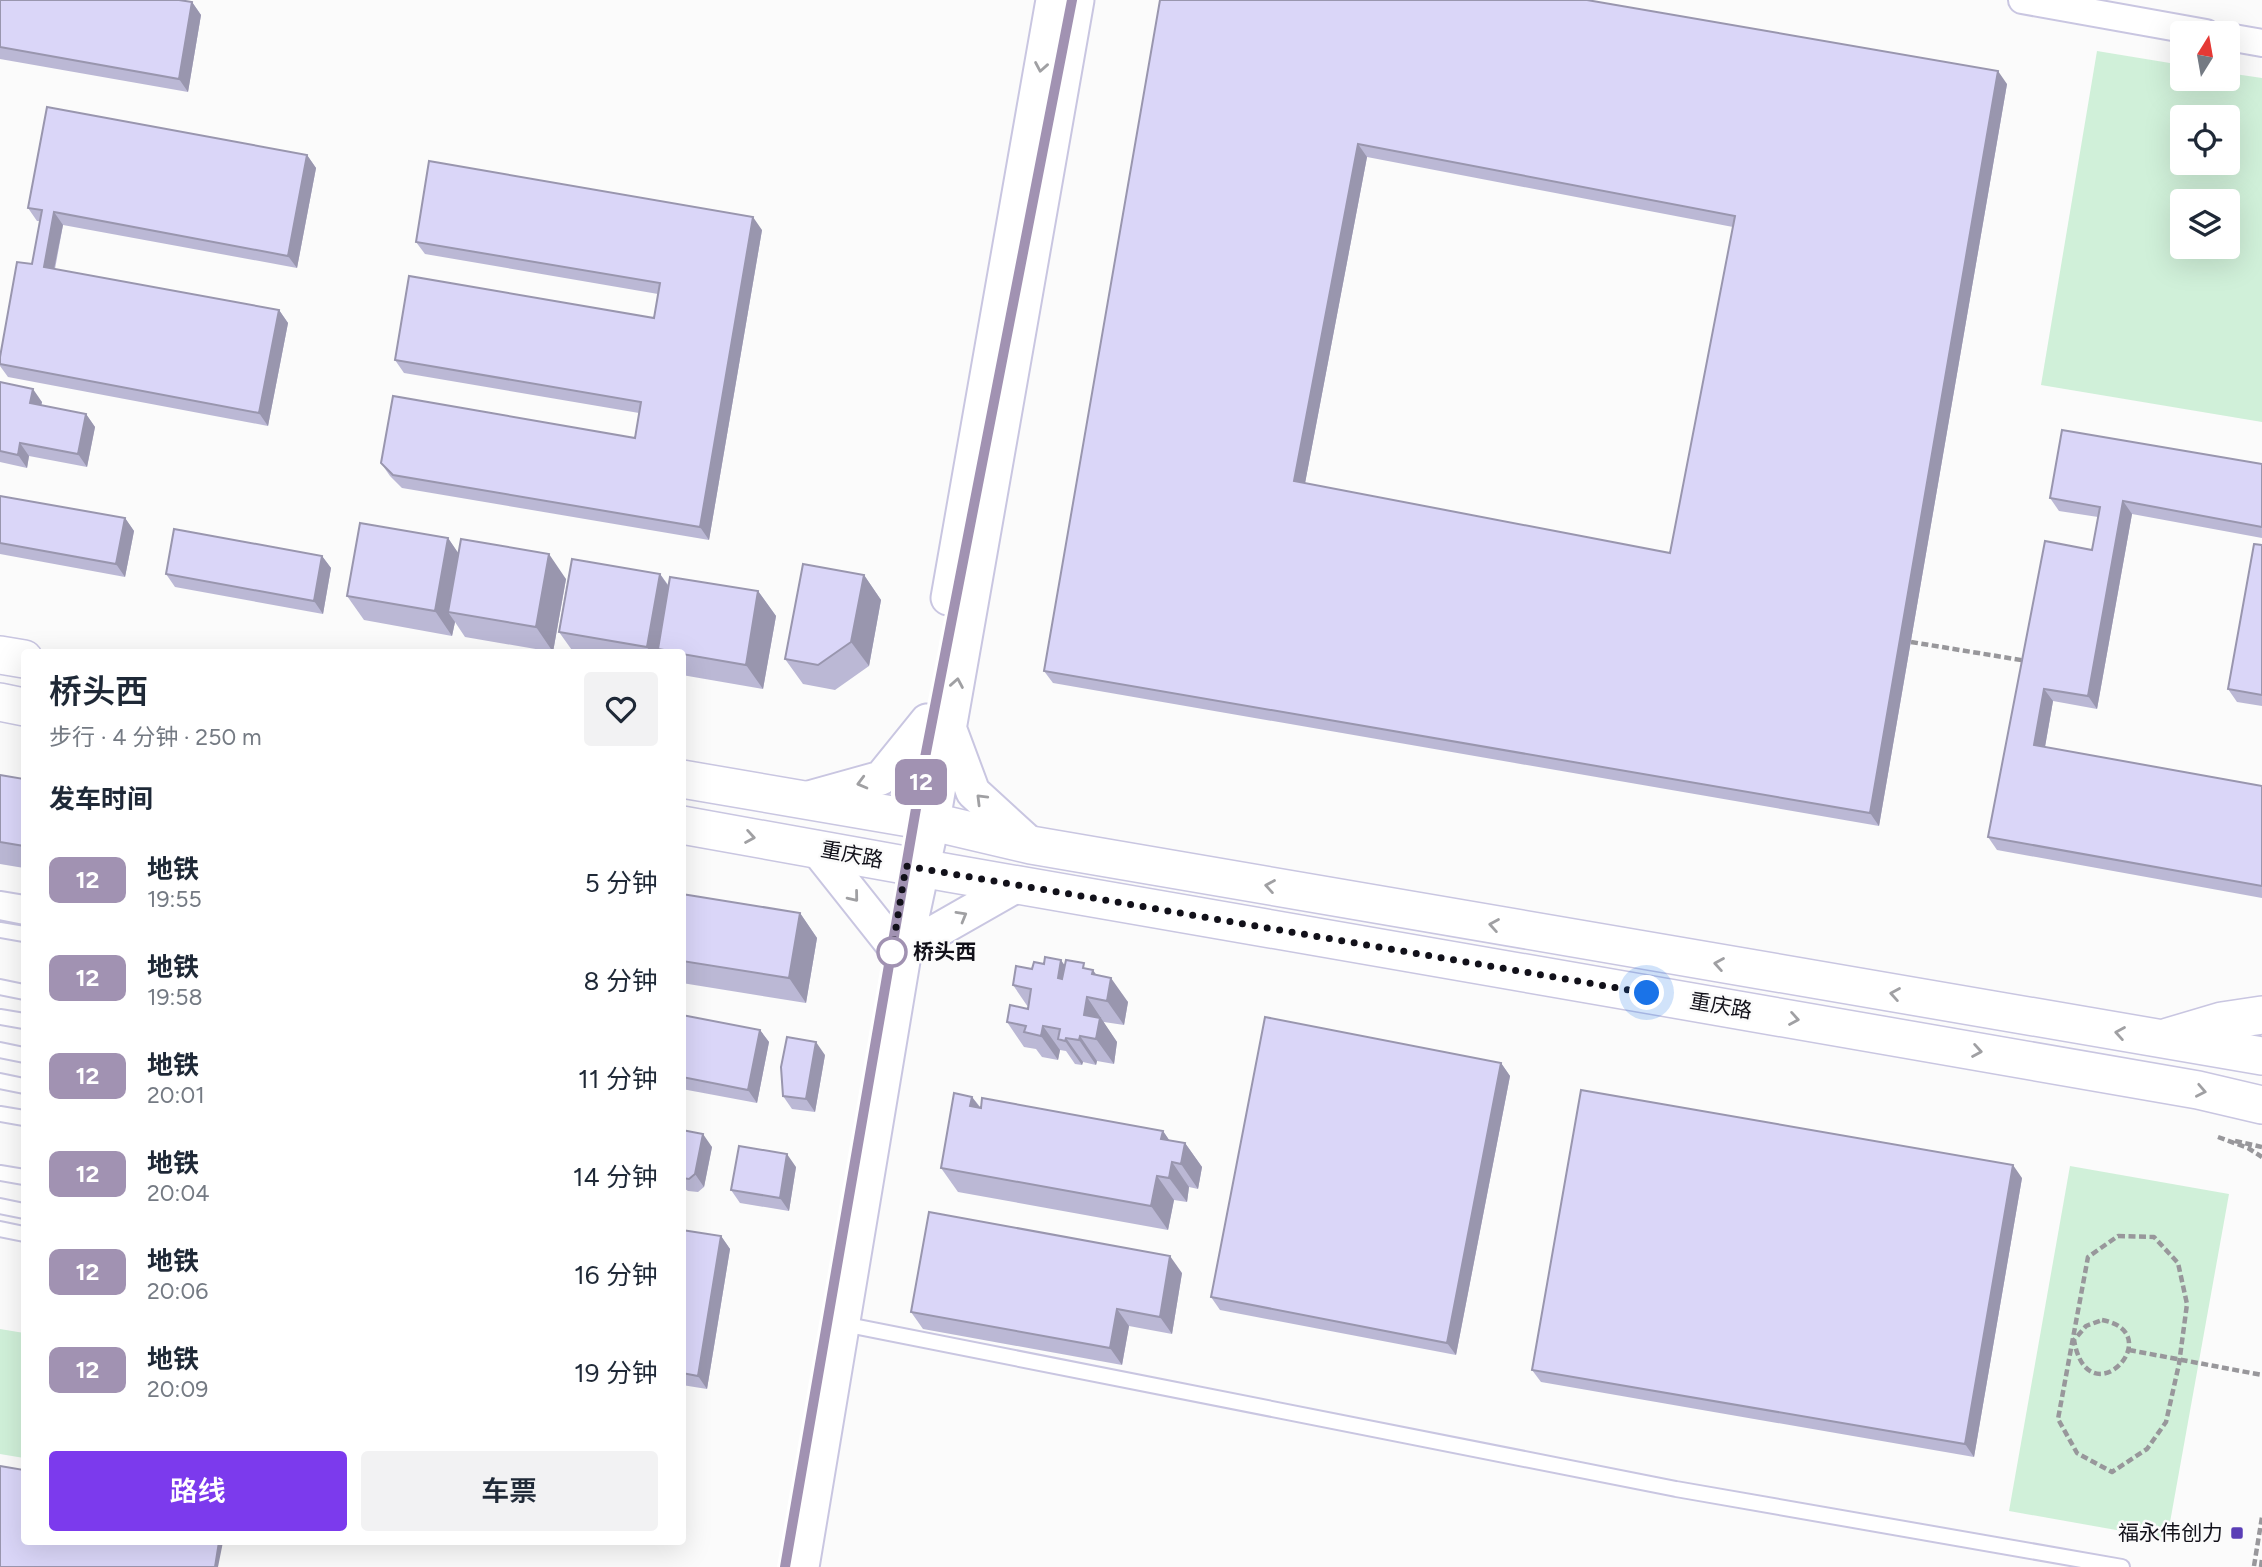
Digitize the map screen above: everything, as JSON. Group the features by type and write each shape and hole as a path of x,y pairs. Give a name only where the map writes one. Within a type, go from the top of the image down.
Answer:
{"main road":[{"path":"0,655 21,658"},
{"path":"0,702 21,706"},
{"name":"重庆路","path":"686,780 923,821 1031,845 2262,1056"},
{"name":"重庆路","path":"686,825 914,867 2185,1088 2259,1105"},
{"path":"2157,1039 2222,1021 2262,1015"}],"street":[{"path":"787,1567 923,821 1053,0"},
{"path":"800,801 881,778 938,724 1077,0"},
{"path":"2022,0 2170,27"},
{"path":"2240,39 2262,43"},
{"path":"938,724 973,792 1031,845"},
{"path":"802,1567 843,1324 899,947 816,848"},
{"path":"899,947 1019,884"}],"lane":[{"path":"0,899 21,902"},
{"path":"0,912 21,916"},
{"path":"0,930 21,934"},
{"path":"0,987 21,991"},
{"path":"0,1017 21,1020"},
{"path":"0,1049 21,1054"},
{"path":"0,1082 21,1086"},
{"path":"0,1114 21,1118"},
{"path":"0,1173 21,1176"},
{"path":"0,1206 21,1210"},
{"path":"0,1228 21,1233"},
{"path":"843,1324 1676,1489 2122,1567"}],"path":[{"path":"1911,642 2033,662"},
{"path":"2262,1147 2218,1136 2262,1157"},
{"path":"2118,1236 2154,1237 2178,1263 2187,1304 2179,1359 2166,1422 2147,1449 2112,1472 2077,1453 2059,1419 2074,1340 2088,1257 2118,1236"},
{"path":"2093,1321 2111,1322 2125,1333 2129,1350 2122,1365 2114,1370 2098,1373 2082,1364 2074,1340 2093,1321"},
{"path":"2129,1350 2262,1375"},
{"path":"2254,1566 2262,1517"},
{"path":"2260,1567 2262,1559"}],"green space":[{"path":"2097,51 2170,63 2170,91 2240,91 2240,75 2262,78 2262,422 2041,385"},
{"path":"2070,1166 2229,1194 2167,1539 2009,1511"},
{"path":"0,1329 21,1332 21,1458 0,1454"}],"building":[{"path":"0,0 192,2 179,79 0,47"},
{"path":"1160,0 1587,0 1998,71 1870,813 1044,671","holes":["1358,144 1735,216 1670,553 1294,481"]},
{"path":"47,107 307,155 288,256 54,212 44,267 279,310 259,413 0,364 17,262 32,264 42,210 28,208"},
{"path":"429,161 753,217 700,527 393,475 381,463 393,396 635,438 641,402 395,360 409,276 654,318 660,283 416,242"},
{"path":"0,382 33,389 30,403 86,414 78,454 20,443 18,455 0,451"},
{"path":"2062,430 2262,464 2262,527 2123,501 2088,696 2044,689 2034,745 2262,786 2262,886 1988,837 2045,541 2092,550 2100,507 2050,498"},
{"path":"0,496 125,518 116,564 0,543"},
{"path":"360,523 448,538 435,611 347,596"},
{"path":"174,529 322,556 314,601 166,574"},
{"path":"461,539 549,554 536,627 448,612"},
{"path":"2254,544 2262,545 2262,695 2228,689"},
{"path":"572,559 660,574 647,647 559,632"},
{"path":"803,564 864,575 851,642 818,665 785,659"},
{"path":"670,577 758,591 746,665 686,655 686,649 658,649"},
{"path":"0,775 21,778 21,846 0,842"},
{"path":"686,895 800,913 789,978 686,962"},
{"path":"1045,957 1061,960 1058,978 1062,979 1066,960 1084,963 1083,968 1093,970 1092,974 1111,978 1107,1001 1087,997 1084,1015 1100,1018 1096,1039 1080,1036 1079,1040 1066,1038 1065,1041 1058,1039 1060,1029 1043,1026 1041,1036 1024,1032 1026,1026 1007,1022 1010,1005 1028,1009 1031,989 1013,985 1016,966 1032,969 1034,962 1044,964"},
{"path":"686,1016 760,1030 748,1090 686,1078"},
{"path":"1265,1017 1501,1063 1447,1343 1211,1297"},
{"path":"787,1037 816,1042 806,1099 783,1096 781,1067"},
{"path":"1581,1090 2013,1165 1965,1444 1532,1370"},
{"path":"954,1093 972,1097 970,1106 981,1108 982,1098 1163,1131 1161,1139 1185,1143 1181,1164 1172,1162 1169,1178 1157,1176 1151,1206 941,1168"},
{"path":"686,1131 703,1134 695,1174 686,1179"},
{"path":"739,1146 787,1154 780,1198 731,1190"},
{"path":"929,1212 1170,1256 1160,1317 1117,1309 1110,1348 911,1312"},
{"path":"686,1231 721,1236 698,1376 686,1374"},
{"path":"0,1466 21,1470 21,1545 219,1545 215,1567 0,1567"}],"metro line":[{"name":"12","path":"785,1567 923,768 1072,0"}],"place":[{"name":"桥头西","path":"892,952"},
{"name":"福永伟创力","path":"2237,1533"}],"route":[{"path":"892,952 906,866 1647,993"}]}
